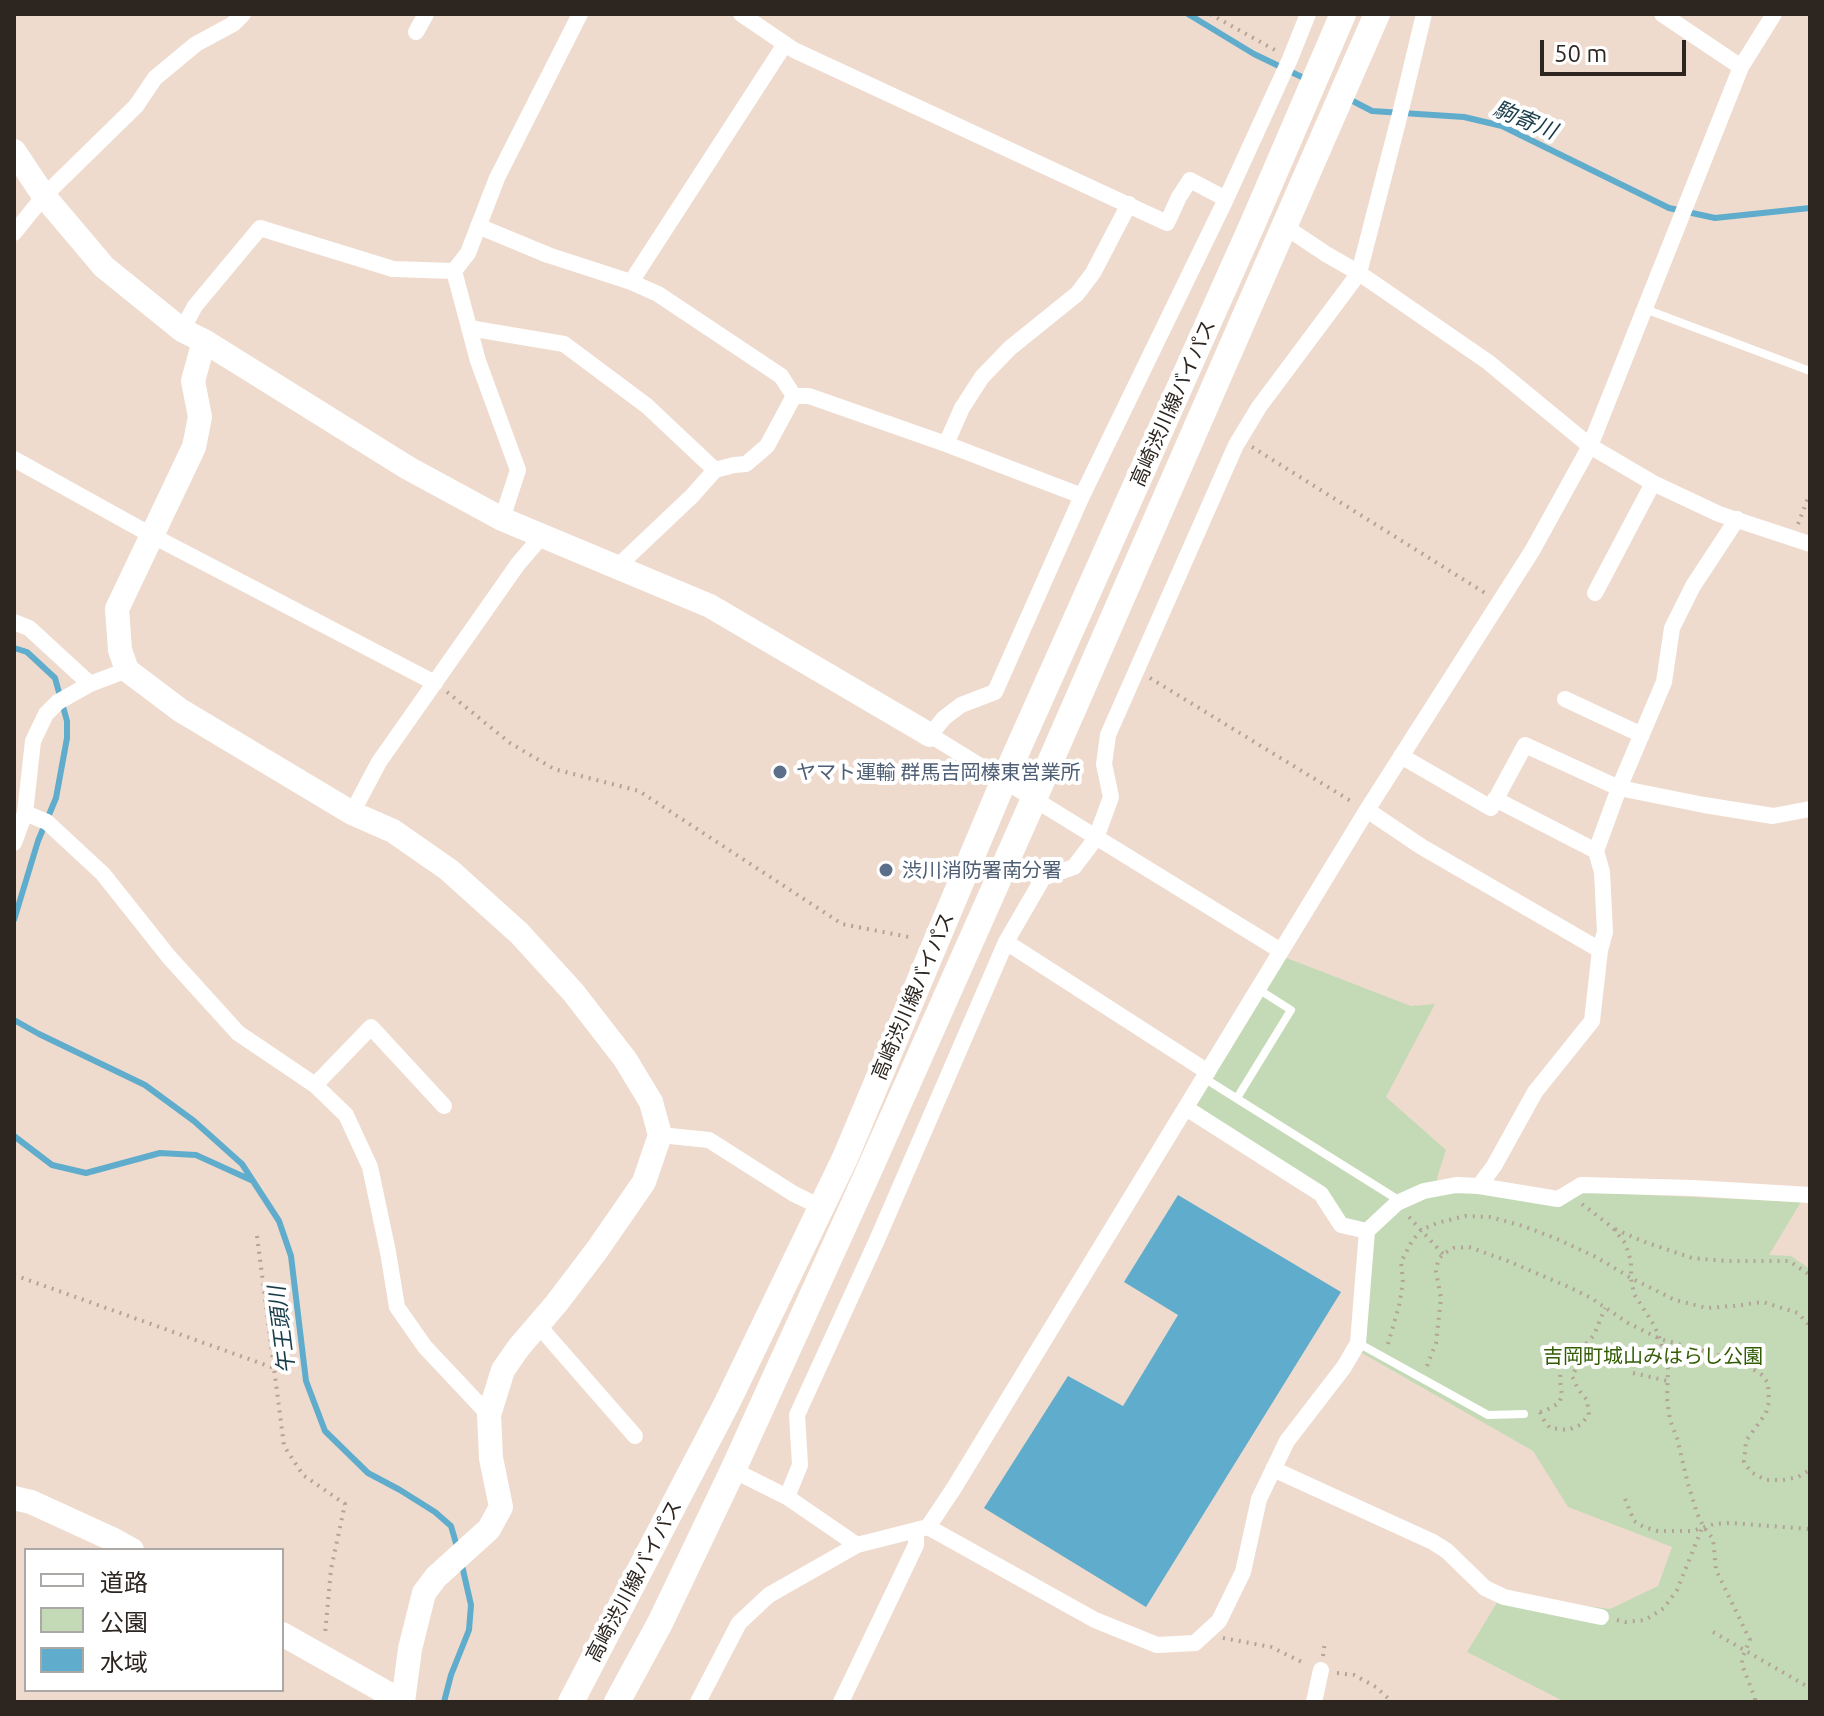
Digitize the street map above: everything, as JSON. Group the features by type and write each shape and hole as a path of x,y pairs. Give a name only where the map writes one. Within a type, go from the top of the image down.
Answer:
{"main road":[{"name":"高崎渋川線バイパス","path":"571,1702 727,1403 845,1158 1004,780 1343,14"},
{"name":"高崎渋川線バイパス","path":"617,1702 660,1623 733,1470 1034,799 1377,14"}],"street":[{"path":"14,233 44,196 136,106 155,78 196,44 233,24 243,14"},
{"path":"416,32 426,14"},
{"path":"454,271 468,253 497,178 580,14"},
{"path":"741,14 794,50 1167,223 1190,180 1226,199"},
{"path":"930,735 944,718 961,705 995,692 1082,496 1226,199 1308,14"},
{"path":"787,1497 800,1465 797,1415 877,1240 1006,942 1043,878 1074,867 1096,838 1111,797 1104,764 1108,735 1240,439 1259,407 1359,273 1424,14"},
{"path":"1662,14 1741,67"},
{"path":"841,1702 922,1529 1186,1108 1367,810 1532,551 1590,446 1741,67 1774,14"},
{"path":"631,282 785,44"},
{"path":"14,151 44,196 104,267 182,330 408,468 502,519 710,606 930,735 1281,951"},
{"path":"946,444 962,408 982,377 1010,348 1077,294 1093,273 1129,204"},
{"path":"478,226 658,294 781,376 794,396"},
{"path":"1284,226 1359,273 1488,362 1590,446 1653,483 1719,514 1810,544"},
{"path":"182,330 195,306 260,228 393,269 454,271"},
{"path":"454,271 478,361 518,470 502,519"},
{"path":"469,328 564,344 647,406 715,470"},
{"path":"204,341 193,381 200,417 194,447 117,609 120,650 127,670 180,710 352,813 393,831 449,870 519,933 573,992 625,1059 651,1102 660,1135 644,1182 597,1250 503,1370 489,1415 491,1458 501,1507 489,1529 436,1577 424,1593 410,1649 403,1702 284,1635"},
{"path":"794,396 809,396 1082,496"},
{"path":"617,567 715,470 746,464 767,446 794,396"},
{"path":"14,459 151,535 435,683"},
{"path":"1595,593 1653,483"},
{"path":"1479,1186 1494,1166 1535,1092 1592,1021 1605,932 1602,872 1596,851 1664,682 1672,628 1693,586 1737,519"},
{"path":"352,813 379,762 518,564 542,536"},
{"path":"14,622 29,628 90,684"},
{"path":"14,843 25,813 33,741 46,714 58,702 90,684 127,670"},
{"path":"1565,699 1642,735"},
{"path":"1401,756 1491,808 1525,745 1619,788 1773,816 1810,809"},
{"path":"1495,799 1596,851"},
{"path":"1367,810 1422,847 1600,950"},
{"path":"25,813 47,822 103,874 169,957 238,1033 315,1085 346,1115 370,1167 397,1307 425,1347 489,1415"},
{"path":"1006,942 1206,1075"},
{"path":"315,1085 371,1027 444,1106"},
{"path":"1186,1108 1321,1194 1341,1225 1367,1231"},
{"path":"660,1135 709,1140 794,1194 821,1207"},
{"path":"698,1702 739,1623 769,1595 857,1545 922,1529 1095,1620 1157,1645 1195,1643 1219,1621 1243,1572 1259,1499 1287,1441 1344,1367 1358,1343 1367,1231 1399,1202 1424,1191 1456,1185 1558,1199 1581,1185 1810,1195"},
{"path":"538,1325 635,1436"},
{"path":"1273,1469 1433,1542 1447,1551 1485,1588 1504,1597 1601,1617"},
{"path":"733,1470 787,1497 857,1545"},
{"path":"14,1498 31,1502 128,1548"},
{"path":"1314,1702 1321,1670"}],"lane":[{"path":"1644,309 1810,371"},
{"path":"1237,1098 1291,1010 1258,989"},
{"path":"1206,1075 1399,1202"},
{"path":"1358,1343 1488,1415 1524,1414"}],"path":[{"path":"1210,14 1290,59"},
{"path":"1240,439 1500,602"},
{"path":"1793,538 1810,493"},
{"path":"1137,671 1367,810"},
{"path":"435,683 510,743 554,769 639,791 842,924 935,943"},
{"path":"1566,1194 1613,1228 1692,1258 1789,1261 1810,1275"},
{"path":"1399,1202 1443,1254"},
{"path":"1383,1357 1399,1306 1403,1282 1401,1262 1412,1241 1421,1230 1465,1216 1490,1217 1557,1239 1675,1300 1707,1308 1763,1302 1798,1313 1810,1326"},
{"path":"1613,1228 1625,1243 1631,1261 1634,1294 1660,1339 1668,1369 1670,1420 1693,1499 1703,1526 1713,1539 1716,1570 1750,1640 1742,1665 1755,1702"},
{"path":"257,1236 284,1446 303,1475 345,1504 331,1569 322,1656"},
{"path":"1419,1378 1436,1343 1441,1298 1436,1272 1438,1260 1454,1248 1469,1247 1571,1288 1660,1339 1740,1361 1762,1375 1768,1383 1769,1402 1766,1413 1746,1441 1744,1462 1751,1472 1766,1480 1798,1477 1810,1470"},
{"path":"14,1275 274,1368"},
{"path":"1605,1308 1594,1335 1584,1346 1570,1349 1561,1363 1562,1396 1559,1403 1540,1412 1550,1428 1568,1430 1580,1425 1589,1415 1587,1400 1572,1376 1580,1361 1593,1354 1607,1355 1612,1363"},
{"path":"1633,1373 1668,1381"},
{"path":"1625,1499 1634,1521 1658,1531 1692,1531 1703,1526 1730,1523 1810,1529"},
{"path":"1601,1617 1625,1622 1645,1620 1664,1608 1677,1590 1703,1526"},
{"path":"1713,1632 1810,1688"},
{"path":"1197,1641 1222,1638 1271,1647 1321,1670 1354,1675 1376,1687 1392,1702"}],"green space":[{"name":"吉岡町城山みはらし公園","path":"1284,957 1411,1006 1435,1004 1386,1097 1446,1150 1437,1178 1440,1191 1582,1192 1801,1202 1769,1255 1791,1256 1810,1269 1810,1702 1565,1702 1467,1652 1504,1591 1548,1601 1610,1609 1658,1586 1672,1547 1568,1507 1533,1451 1362,1353 1366,1345 1364,1327 1371,1234 1343,1221 1192,1106"}],"water":[{"path":"1178,1195 1341,1292 1146,1607 984,1508 1068,1376 1123,1406 1178,1315 1124,1282"}],"waterway":[{"name":"駒寄川","path":"1188,14 1254,54 1308,80"},
{"name":"駒寄川","path":"1347,98 1372,111 1464,117 1502,126 1669,208 1715,218 1810,208"},
{"name":"午王頭川","path":"14,648 27,652 55,678 67,721 67,738 56,798 38,841 14,920"},
{"name":"午王頭川","path":"14,1020 145,1085 194,1121 242,1164 279,1221 291,1256 306,1381 325,1431 368,1473 435,1512 451,1526 458,1550"},
{"path":"14,1136 52,1165 86,1173 160,1153 196,1155 251,1180"},
{"name":"午王頭川","path":"444,1702 469,1630 471,1605 461,1561"}],"place":[{"name":"ヤマト運輸 群馬吉岡榛東営業所","path":"780,772"},
{"name":"渋川消防署南分署","path":"886,870"}]}
